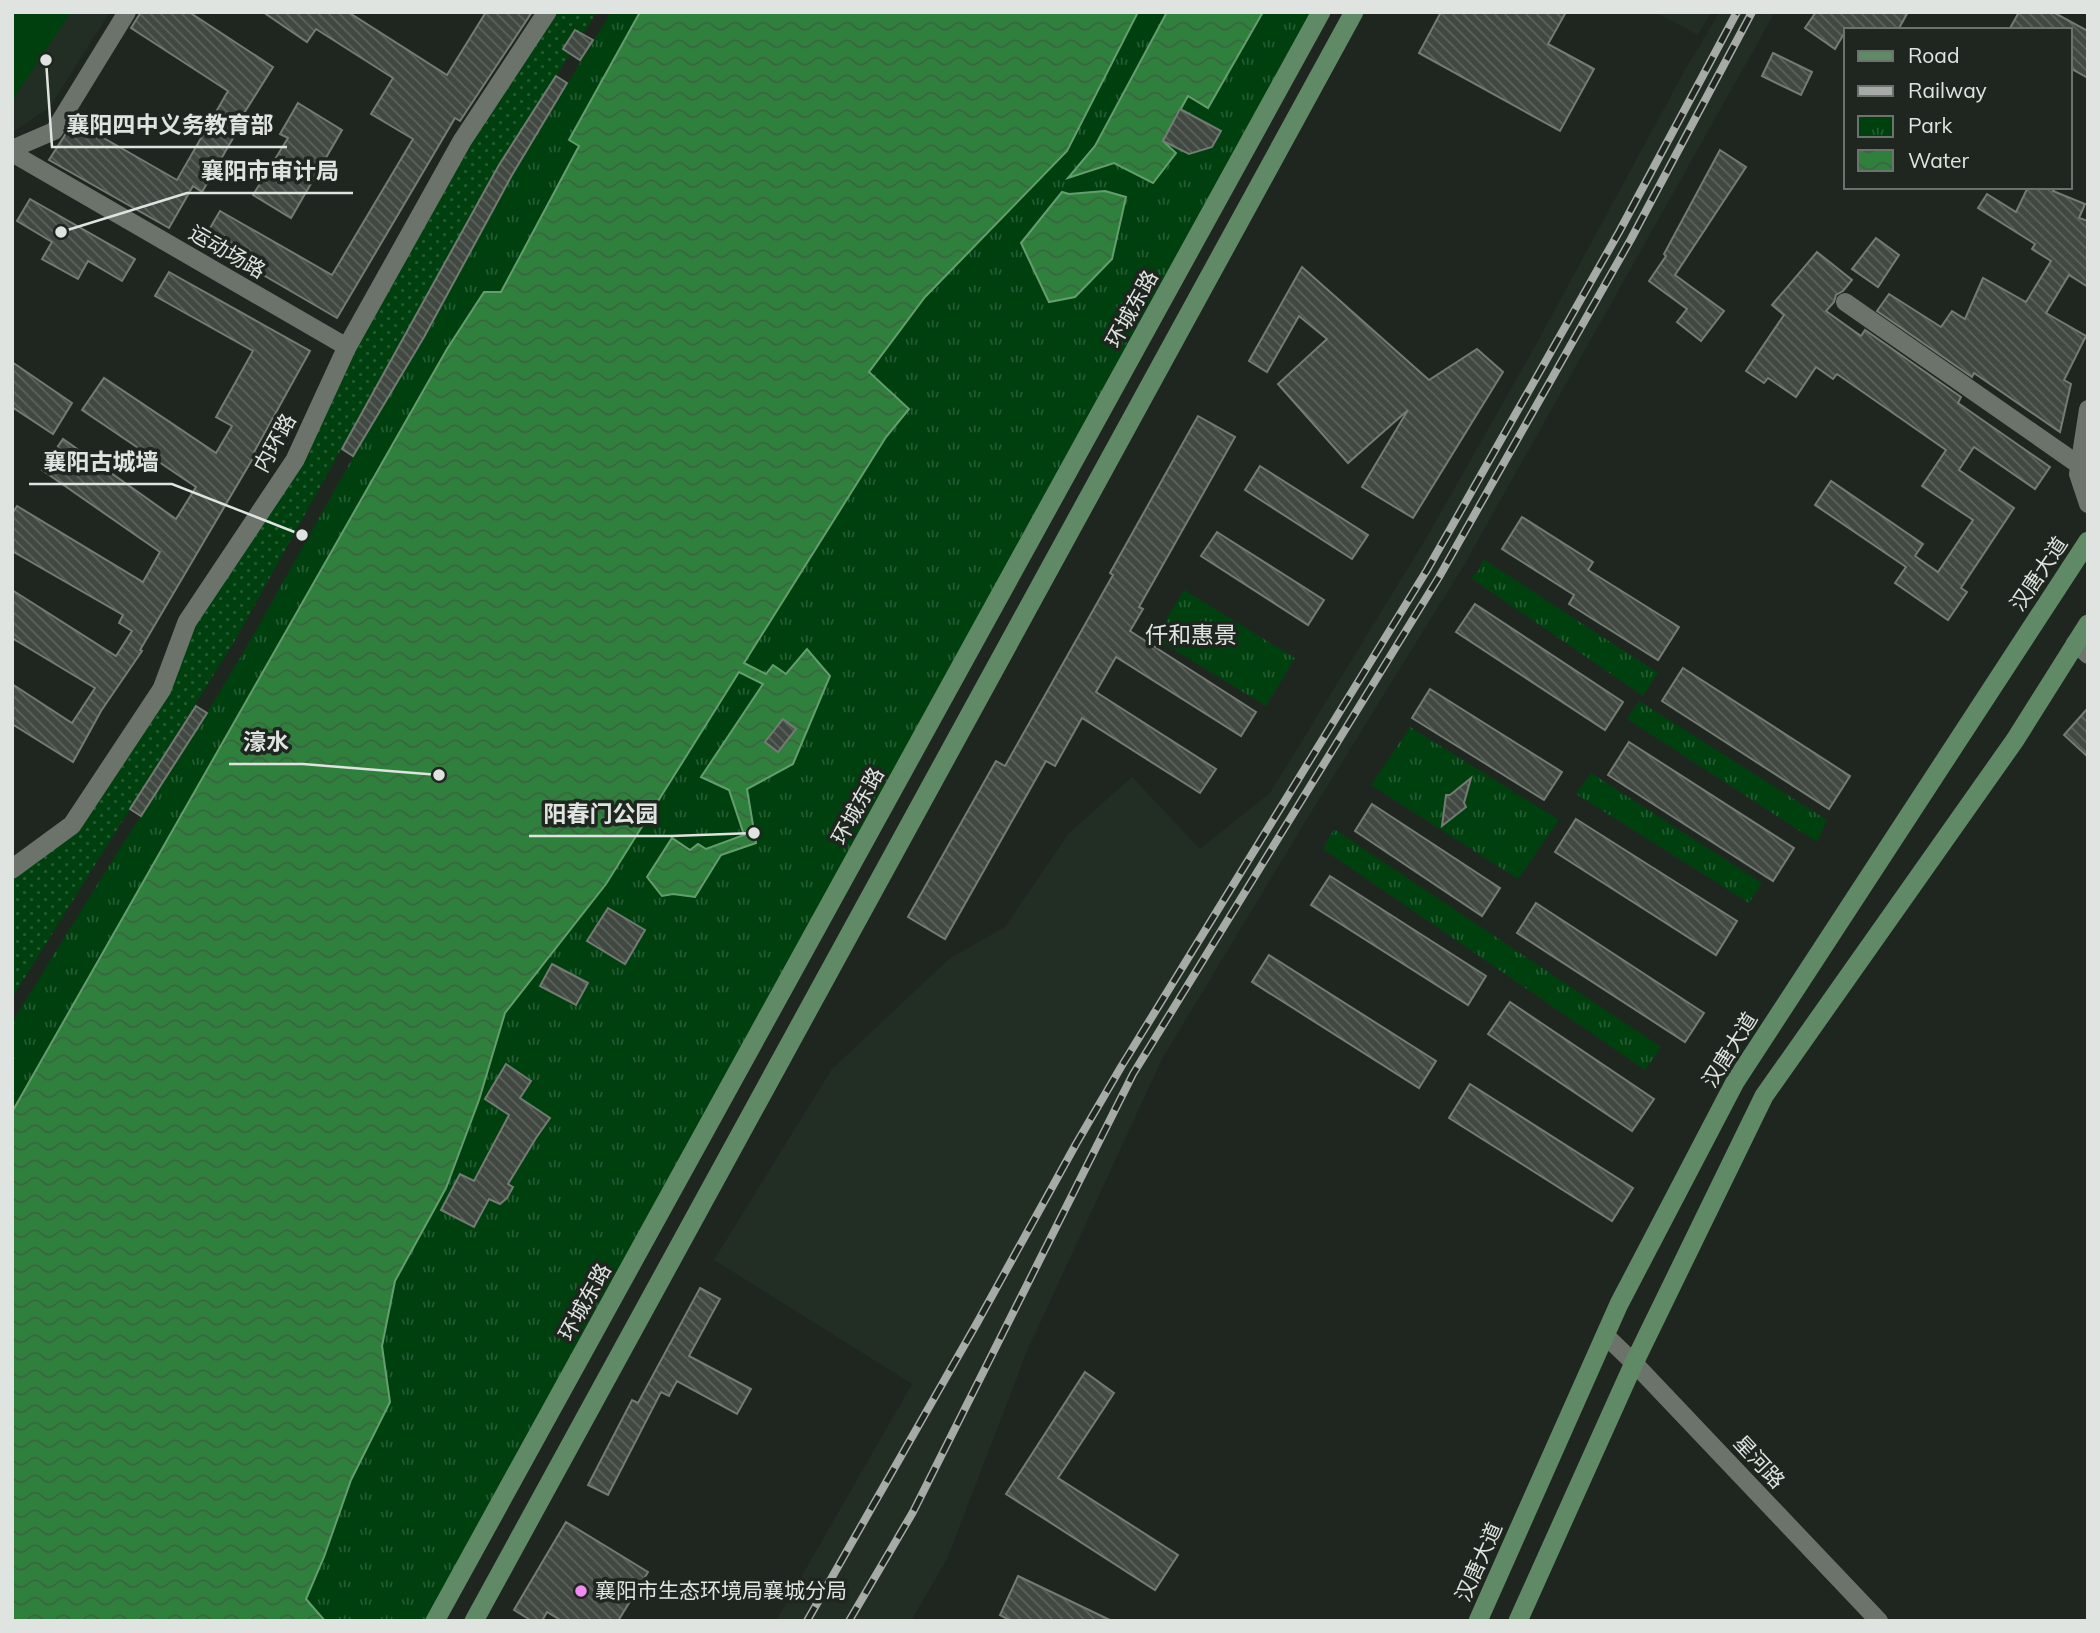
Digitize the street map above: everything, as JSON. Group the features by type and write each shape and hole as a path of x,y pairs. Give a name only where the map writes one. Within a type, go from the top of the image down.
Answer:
{"main road":[{"name":"环城东路","path":"435,1621 1321,12"},
{"path":"474,1621 1354,12"},
{"name":"汉唐大道","path":"1478,1621 1619,1304 1735,1082 2088,541"},
{"path":"1518,1621 1634,1363 1765,1096 2082,649 2088,624"}],"street":[{"name":"运动场路","path":"12,151 54,131 127,12"},
{"name":"内环路","path":"12,869 72,825 162,689 187,622 295,460 347,347 461,141 547,12"},
{"name":"运动场路","path":"12,151 347,347"},
{"path":"1844,302 2079,465"},
{"path":"2088,410 2078,474 2088,504"},
{"name":"星河路","path":"1605,1335 1879,1621"}],"shaded area":[{"path":"12,12 110,12 49,108 12,132"},
{"path":"1655,12 1711,12 1698,35"},
{"path":"1720,12 1775,12 1464,565 1162,1059 1027,1351 947,1559 911,1621 776,1621 912,1384 714,1260 832,1069 949,959 1005,927 1069,833 1132,777 1200,849 1270,793 1424,542 1532,352 1686,68"}],"green space":[{"path":"12,12 71,12 12,101"},
{"path":"547,12 597,12 499,165 234,642 12,998 12,869 72,825 162,689 187,622 295,460 347,347"},
{"path":"611,12 640,12 570,139 579,146 501,292 483,292 447,349 12,1112 12,1022 245,650 370,427 424,337 512,175"},
{"path":"1138,12 1321,12 435,1621 325,1621 306,1599 351,1480 389,1402 382,1346 395,1281 446,1188 479,1100 505,1013 606,884 886,437 908,409 869,372 925,297 1067,151"},
{"path":"1483,559 1658,673 1643,696 1471,578 1479,570"},
{"path":"1184,590 1295,658 1266,706 1155,638"},
{"path":"1639,701 1827,820 1817,842 1627,719"},
{"path":"1410,727 1559,820 1518,879 1371,785"},
{"path":"1591,773 1762,883 1749,903 1576,794"},
{"path":"1334,829 1661,1047 1645,1070 1323,849"}],"water":[{"path":"640,12 1138,12 1067,151 925,297 869,372 909,409 886,437 744,663 766,674 773,665 786,674 807,649 830,676 793,764 747,789 756,843 721,855 695,897 673,894 662,896 647,877 672,838 690,850 698,844 706,849 744,835 729,790 701,777 763,684 739,672 606,884 505,1013 479,1100 446,1188 395,1281 382,1346 390,1402 351,1480 306,1599 325,1621 12,1621 12,1112 447,349 484,292 501,292 579,146 569,140"},
{"path":"1167,12 1263,12 1208,108 1188,96 1163,141 1176,153 1153,183 1114,163 1068,178 1095,146"},
{"path":"1105,191 1126,197 1112,259 1075,297 1049,302 1021,243 1062,192 1069,194"}],"building":[{"path":"141,12 189,12 273,67 241,118 244,119 202,192 193,186 169,228 49,160 74,121 177,180 228,91 131,28"},
{"path":"263,12 348,12 447,75 486,12 532,12 460,121 455,118 337,318 203,240 220,211 332,275 413,139 371,114 393,78 316,29 307,42"},
{"path":"1441,12 1566,12 1548,44 1594,69 1560,131 1419,53"},
{"path":"1816,12 1908,12 1899,28 1844,28 1844,33 1835,49 1805,28"},
{"path":"2019,12 2053,12 2088,31 2088,78 2072,69 2072,28 2010,28"},
{"path":"575,30 593,40 580,60 563,49"},
{"path":"1773,53 1812,72 1801,95 1762,76"},
{"path":"556,76 567,83 512,175 424,337 353,456 342,449 499,165"},
{"path":"298,103 342,130 291,218 253,195 288,138 280,134"},
{"path":"1180,109 1221,131 1212,147 1189,154 1163,141"},
{"path":"1720,150 1746,167 1675,275 1724,311 1701,341 1677,322 1687,309 1649,281 1666,256 1664,254"},
{"path":"2027,189 2054,189 2053,191 2085,204 2079,218 2088,221 2088,287 2069,275 2046,313 2086,336 2064,380 2071,384 2060,432 1974,373 1972,377 1877,311 1889,294 1941,327 1952,311 1965,319 1983,278 2026,302 2051,261 2032,249 2035,244 1978,208 1987,194 2016,212"},
{"path":"30,199 135,259 122,281 88,261 78,279 42,259 52,242 17,221"},
{"path":"1876,238 1899,255 1878,287 1852,269"},
{"path":"1817,252 1852,280 1836,295 1826,311 1861,336 1865,330 1961,397 1958,403 2050,467 2035,489 1974,447 1959,470 2014,508 1961,588 1967,592 1948,620 1895,583 1906,567 1815,505 1831,481 1923,544 1915,556 1938,572 1973,520 1922,486 1946,450 1837,374 1833,379 1816,367 1796,397 1768,378 1764,383 1746,371 1784,315 1772,305"},
{"path":"1302,267 1429,380 1477,349 1503,372 1413,518 1362,487 1408,410 1348,463 1278,384 1327,339 1299,316 1267,372 1249,361"},
{"path":"169,272 310,351 254,452 256,453 140,650 142,651 101,711 73,762 12,724 12,684 72,723 95,688 12,638 12,590 116,656 132,631 119,623 123,615 12,551 12,514 17,506 143,582 160,552 42,470 63,439 176,519 196,487 82,410 104,378 216,453 232,426 216,417 253,351 155,296"},
{"path":"12,362 72,403 53,434 12,407"},
{"path":"1198,416 1235,437 1139,607 1143,609 1130,631 1256,712 1241,736 1116,657 1096,692 1216,769 1200,793 1082,718 1055,766 1046,761 945,939 908,917 996,761 1005,766 1113,575 1110,573"},
{"path":"1260,466 1368,535 1352,559 1245,490"},
{"path":"1522,517 1593,562 1588,570 1679,627 1658,660 1569,604 1574,595 1502,549"},
{"path":"1217,532 1324,600 1308,625 1201,556"},
{"path":"1475,604 1623,702 1605,730 1456,632"},
{"path":"1683,668 1850,776 1829,809 1662,701"},
{"path":"1430,689 1562,772 1544,800 1412,718"},
{"path":"196,706 207,713 141,816 130,809"},
{"path":"2088,708 2088,757 2064,735"},
{"path":"783,719 796,729 778,752 765,742"},
{"path":"1629,742 1794,848 1773,881 1608,775"},
{"path":"1471,778 1464,803 1466,807 1442,826 1446,795 1450,795"},
{"path":"1372,804 1500,888 1482,916 1355,831"},
{"path":"1576,819 1737,921 1716,955 1555,852"},
{"path":"1330,876 1486,976 1468,1005 1311,905"},
{"path":"1536,903 1704,1013 1685,1042 1517,933"},
{"path":"608,908 645,930 625,964 587,941"},
{"path":"1269,955 1436,1061 1419,1088 1252,982"},
{"path":"552,964 588,983 576,1005 540,986"},
{"path":"1510,1002 1654,1099 1632,1131 1488,1034"},
{"path":"506,1064 531,1081 520,1098 550,1118 508,1184 513,1187 507,1198 500,1204 489,1199 474,1227 441,1210 460,1174 474,1181 509,1115 485,1099"},
{"path":"1470,1084 1633,1188 1612,1221 1449,1118"},
{"path":"700,1288 720,1299 689,1356 751,1389 737,1414 677,1381 669,1396 661,1392 608,1495 588,1485 632,1400 638,1403"},
{"path":"1085,1372 1114,1393 1058,1478 1178,1555 1155,1590 1006,1494"},
{"name":"襄阳市生态环境局襄城分局","path":"566,1522 648,1572 618,1621 562,1621 547,1612 542,1621 532,1621 514,1610"},
{"path":"1018,1576 1112,1621 1011,1621 1000,1615"}],"railway":[{"path":"807,1621 1121,1067 1427,570 1619,232 1737,12"},
{"path":"849,1621 913,1512 1133,1074 1439,577 1631,239 1752,12"}],"place":[{"name":"襄阳四中义务教育部","path":"46,60"},
{"name":"襄阳市审计局","path":"61,232"},
{"name":"襄阳古城墙","path":"302,535"},
{"name":"濠水","path":"439,775"},
{"name":"阳春门公园","path":"754,833"},
{"name":"襄阳市生态环境局襄城分局","path":"581,1591"}],"district":[{"name":"仟和惠景","path":"1191,635"}]}
